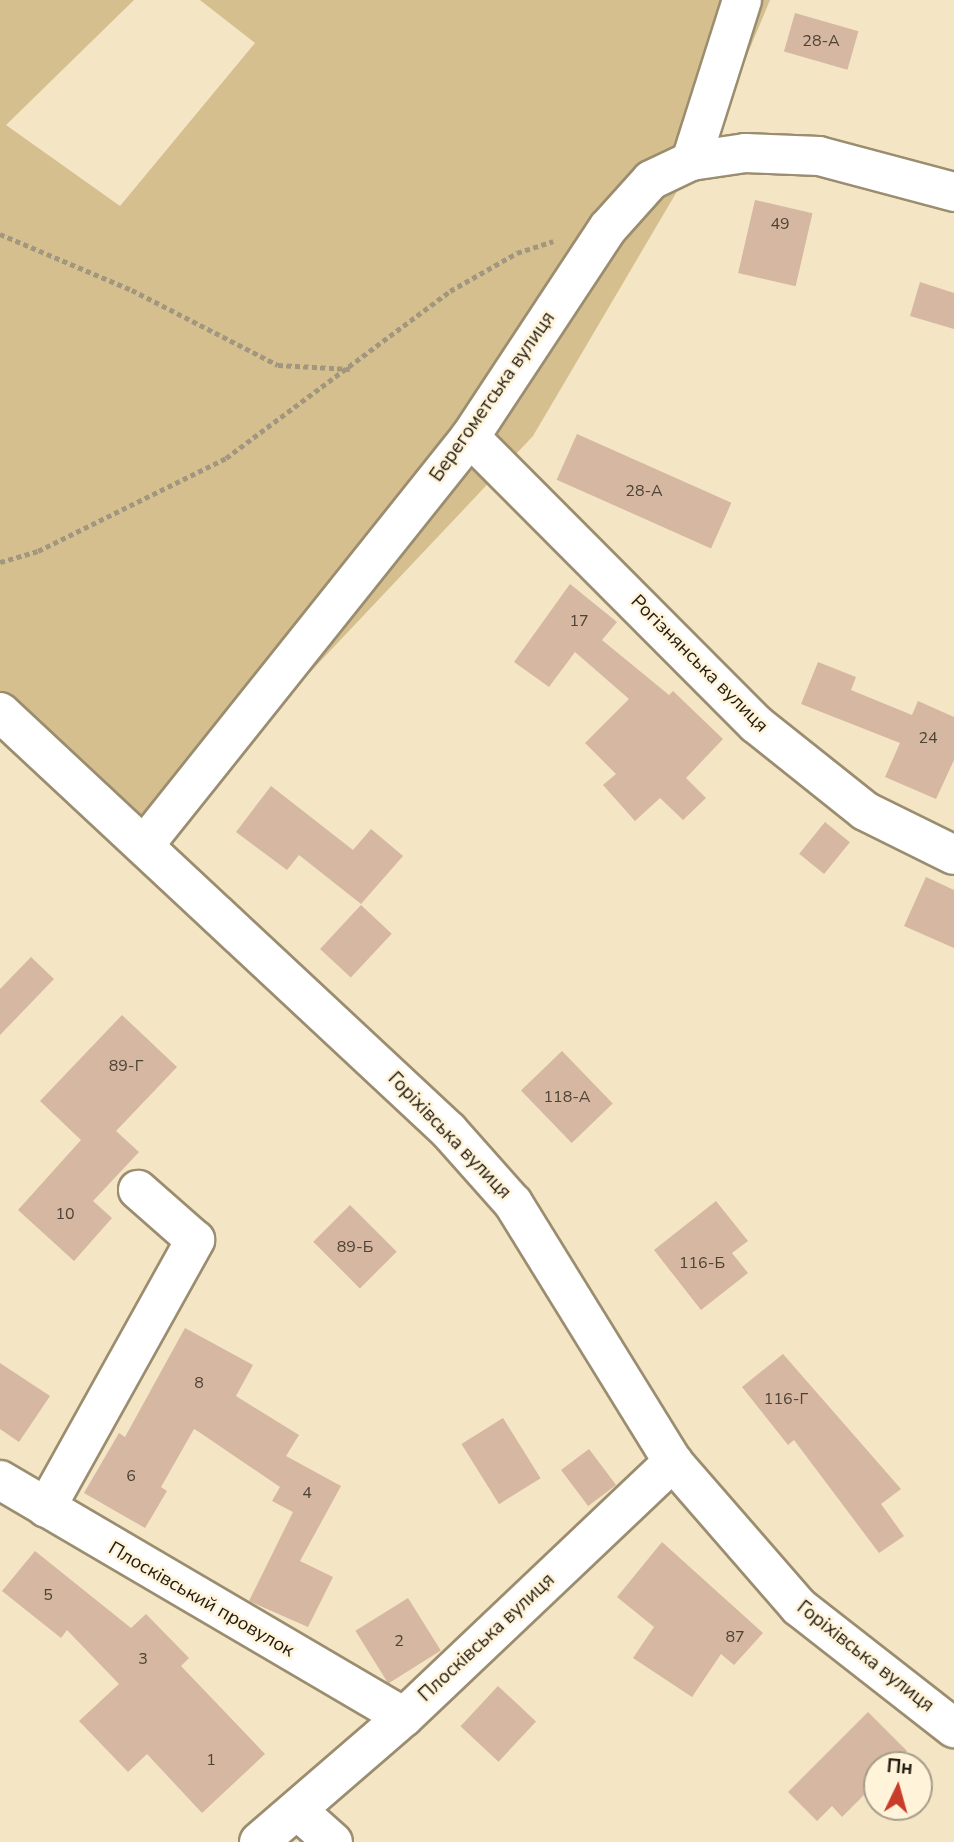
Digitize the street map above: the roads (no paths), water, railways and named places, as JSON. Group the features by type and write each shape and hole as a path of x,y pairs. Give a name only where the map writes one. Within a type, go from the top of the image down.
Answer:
{"street":[{"path":"691,161 742,0"},
{"name":"Берегометська вулиця","path":"146,843 470,437 608,228 651,180 691,161 745,153 819,156 954,192"},
{"name":"Рогізнянська вулиця","path":"470,437 756,724 865,811 954,855"},
{"name":"Горіхівська вулиця","path":"0,712 146,843 449,1131 513,1203 673,1462 799,1607 954,1728"},
{"path":"46,1508 195,1241 138,1190"},
{"name":"Плосківська вулиця","path":"259,1842 404,1717 673,1462"},
{"name":"Плосківський провулок","path":"0,1480 404,1717"},
{"path":"296,1810 333,1842"}]}
